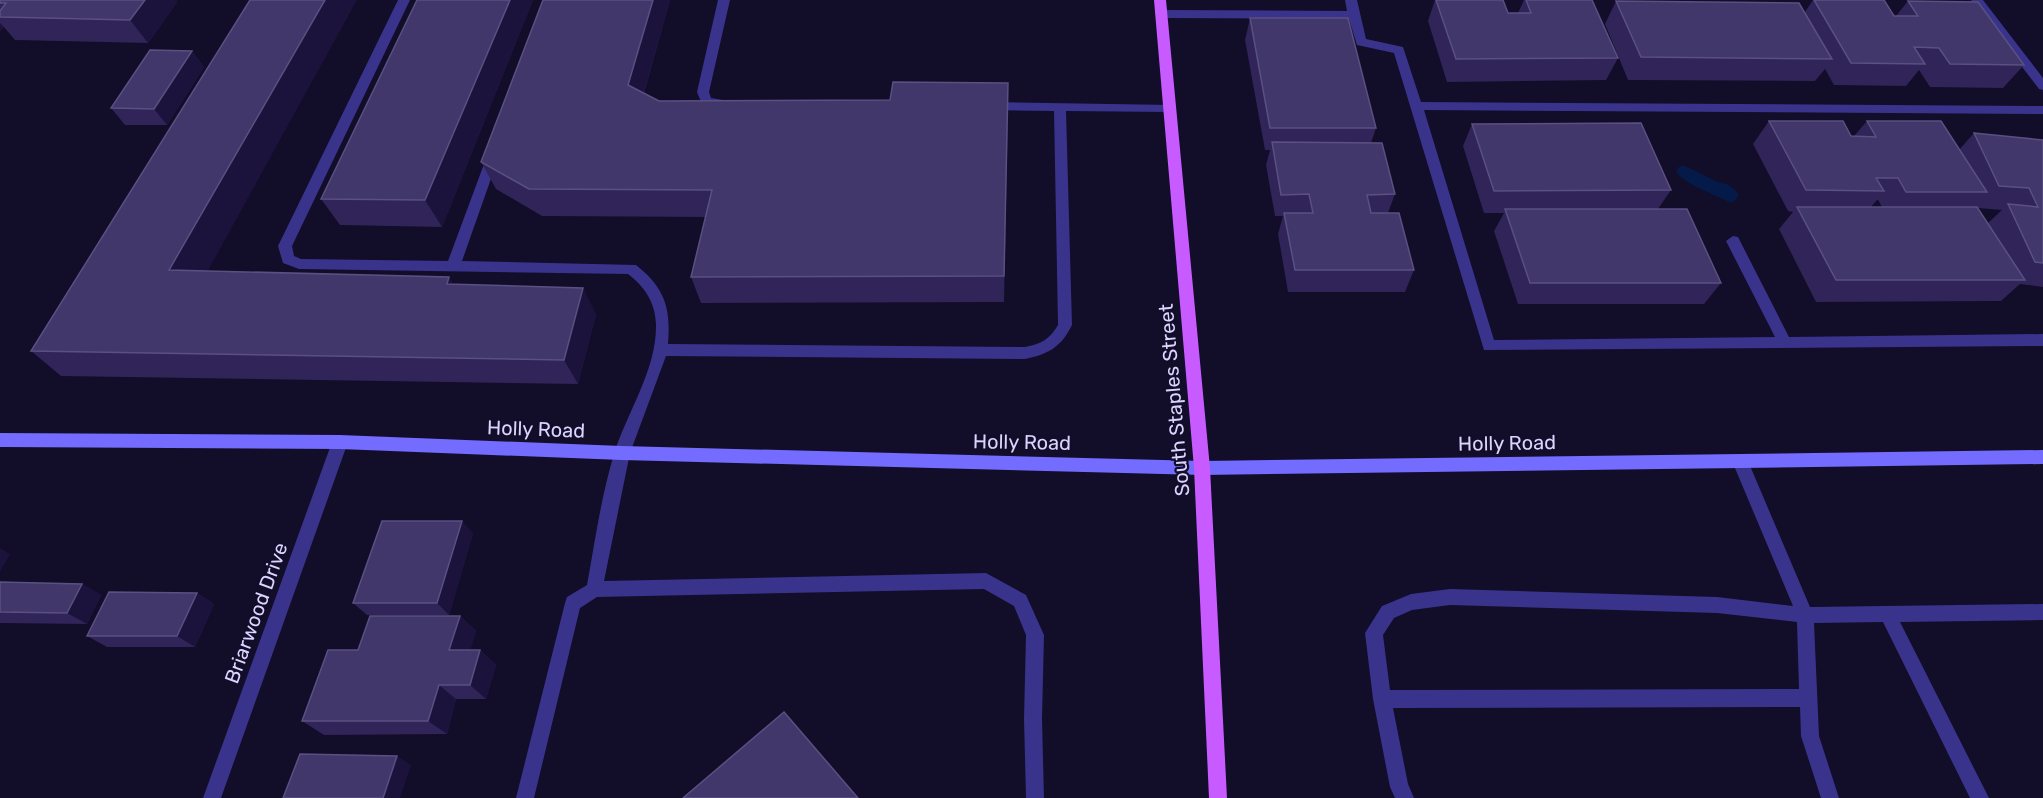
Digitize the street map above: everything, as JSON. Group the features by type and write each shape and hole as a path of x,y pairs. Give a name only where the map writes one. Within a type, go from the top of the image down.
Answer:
{"main road":[{"name":"South Staples Street","path":"1160,7 1202,468 1218,798"},
{"name":"Holly Road","path":"0,440 340,442 622,453 1202,468 2043,457"}],"street":[{"path":"404,0 285,246 288,259 299,264 631,269 648,283 658,300 663,319 662,350 622,453 594,589"},
{"path":"724,0 703,92 706,101 739,104"},
{"path":"1351,0 1361,42 1399,50 1489,346 2043,340"},
{"path":"1977,0 2043,86"},
{"path":"1160,7 1354,15"},
{"path":"971,106 1169,108"},
{"path":"1416,106 2043,110"},
{"path":"662,350 1025,352 1045,349 1059,338 1065,325 1060,107"},
{"path":"453,266 497,144"},
{"path":"1733,241 1785,343"},
{"name":"Briarwood Drive","path":"212,798 340,442"},
{"path":"1740,461 1805,615 1810,736 1830,798"},
{"path":"525,798 573,603 594,589 986,581 1020,601 1035,634 1033,719 1035,798"},
{"path":"1405,798 1399,787 1382,699 1374,633 1388,612 1411,602 1450,597 1717,605 1805,615 2043,612"},
{"path":"1888,615 1980,798"},
{"path":"1382,699 1808,698"}],"water":[{"path":"1680,166 1685,166 1729,185 1739,195 1733,202 1729,202 1700,188 1680,176 1676,171"}],"building":[{"path":"0,0 145,0 130,20 0,17 0,11 6,3 0,3"},
{"path":"250,0 325,0 169,270 449,277 447,284 583,288 564,360 31,351"},
{"path":"417,0 510,0 425,200 321,199"},
{"path":"543,0 653,0 628,85 659,101 890,100 893,82 1008,83 1004,276 691,277 712,190 529,189 481,162"},
{"path":"1436,0 1503,0 1508,13 1531,13 1526,0 1592,0 1618,58 1456,59"},
{"path":"1814,0 1884,0 1894,16 1918,16 1908,1 1978,2 2024,65 1950,64 1939,48 1914,47 1925,64 1851,63"},
{"path":"1616,1 1799,3 1832,59 1641,57"},
{"path":"1250,18 1348,18 1376,128 1270,128"},
{"path":"150,50 192,51 154,109 111,108"},
{"path":"1769,121 1843,121 1851,136 1876,137 1867,121 1941,121 1987,192 1906,192 1898,178 1876,178 1884,191 1806,190"},
{"path":"1641,123 1671,190 1494,191 1472,124"},
{"path":"1974,133 2043,140 2043,263 2035,262 2008,204 2038,207 2029,188 1999,186"},
{"path":"1272,142 1382,143 1395,194 1367,195 1371,213 1399,213 1414,270 1295,270 1284,213 1313,213 1309,194 1281,195"},
{"path":"1797,207 1977,207 2025,280 1836,280"},
{"path":"1505,209 1687,209 1721,283 1530,283"},
{"path":"382,521 462,521 437,603 353,603"},
{"path":"0,582 82,584 67,613 0,612"},
{"path":"109,592 197,593 177,636 87,636"},
{"path":"370,616 460,616 449,650 480,650 470,685 439,685 428,721 302,721 328,650 358,650"},
{"path":"784,712 858,798 683,798"},
{"path":"300,754 397,756 383,798 283,798"}]}
